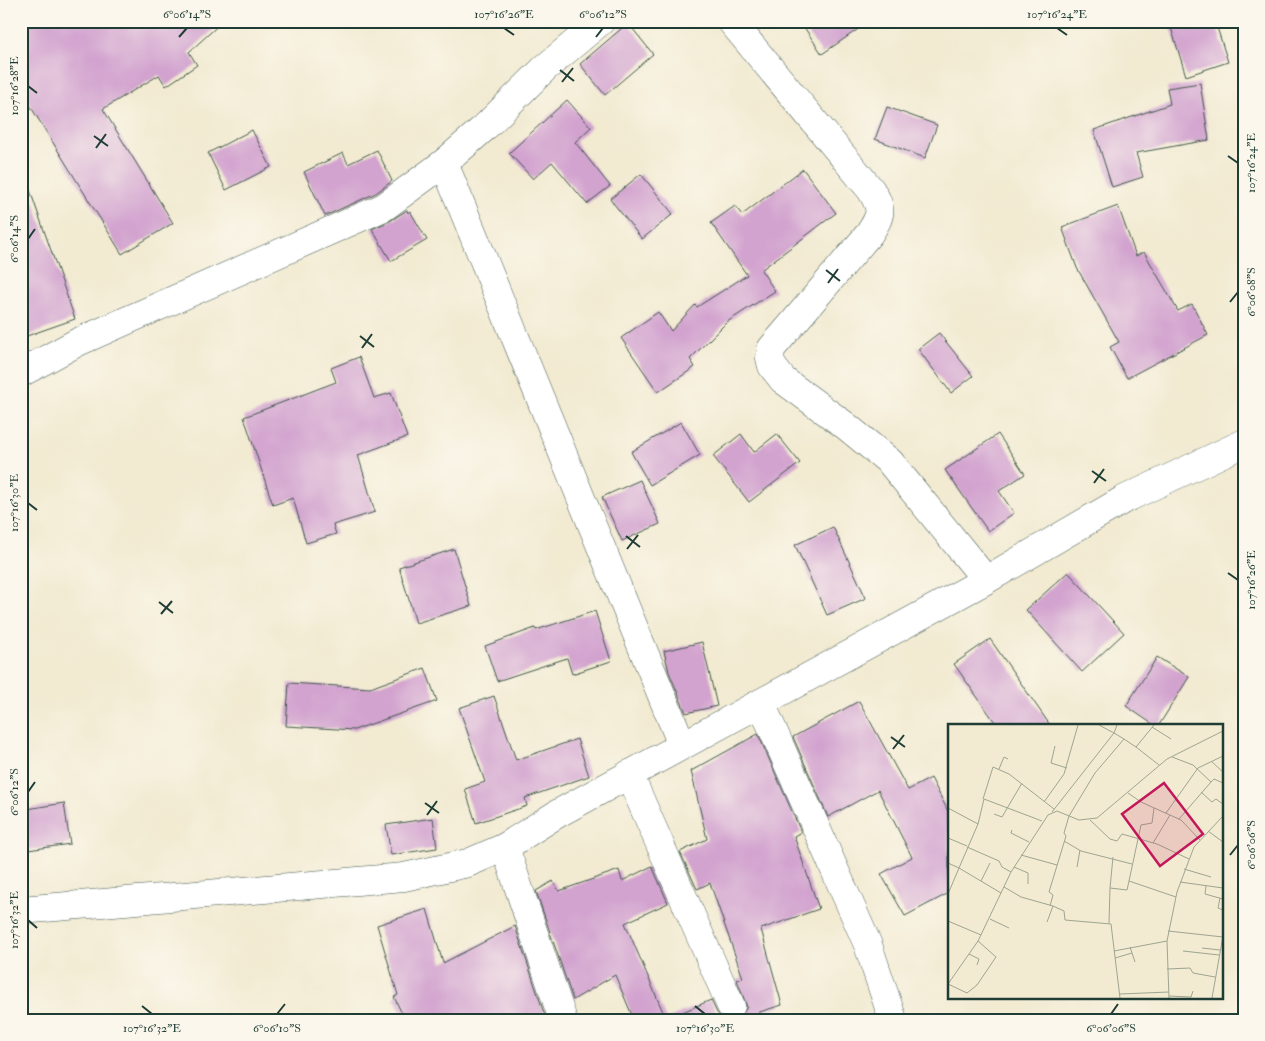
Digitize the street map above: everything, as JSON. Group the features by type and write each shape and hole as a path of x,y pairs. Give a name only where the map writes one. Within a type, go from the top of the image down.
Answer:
{"street":[{"path":"21,373 78,342 384,207 444,163 484,128 545,68 601,21"},
{"path":"731,21 870,190 879,204 880,217 870,234 771,349 770,358 772,366 782,380 846,426 890,462 986,580"},
{"path":"444,163 682,746"},
{"path":"21,910 404,877 468,863 505,847 557,814 986,580 1123,500 1244,443"},
{"path":"761,703 868,945 893,1020"},
{"path":"629,774 732,1006"},
{"path":"505,847 563,1020"}],"building":[{"path":"21,21 223,21 189,52 197,65 166,86 159,75 103,109 173,223 122,254 21,91"},
{"path":"800,21 870,21 822,54"},
{"path":"1169,21 1215,21 1228,62 1186,76"},
{"path":"628,23 653,54 605,95 580,64"},
{"path":"1200,83 1209,140 1136,153 1143,177 1112,187 1094,130 1170,104 1167,88"},
{"path":"567,100 591,127 575,142 610,186 587,204 552,162 533,179 509,153"},
{"path":"887,107 937,125 925,158 875,139"},
{"path":"252,130 271,167 226,190 208,153"},
{"path":"377,150 392,181 376,193 325,216 304,172 343,153 348,164"},
{"path":"803,169 836,213 761,270 775,291 727,322 690,359 695,367 658,392 621,338 658,312 671,331 695,305 697,307 747,275 711,223 735,206 742,215"},
{"path":"641,174 673,214 642,239 610,199"},
{"path":"21,179 26,179 75,319 21,338"},
{"path":"1118,206 1136,256 1144,252 1178,311 1192,304 1208,335 1127,378 1110,347 1119,342 1077,268 1062,227"},
{"path":"407,210 408,213 410,211 427,240 391,261 372,229 390,221"},
{"path":"939,333 973,376 951,393 918,349"},
{"path":"359,357 374,398 391,393 407,437 358,455 375,512 333,525 336,534 306,543 293,498 273,505 244,417 336,382 331,368"},
{"path":"681,422 700,455 650,485 631,452"},
{"path":"741,434 754,452 777,434 800,463 749,502 713,456"},
{"path":"998,434 1025,474 999,491 1014,513 988,531 945,470"},
{"path":"640,480 660,524 622,541 602,497"},
{"path":"833,527 866,598 827,615 795,545"},
{"path":"454,549 471,606 416,623 399,567"},
{"path":"1068,572 1124,633 1082,672 1026,610"},
{"path":"595,611 611,661 572,674 567,658 497,681 485,646 535,628 536,630"},
{"path":"990,639 1049,724 996,724 954,664"},
{"path":"702,642 717,706 686,713 669,672 664,651"},
{"path":"1157,657 1189,677 1160,724 1153,724 1126,706"},
{"path":"425,668 437,701 354,730 286,726 289,683 370,688"},
{"path":"494,696 516,760 577,739 589,776 525,798 527,806 476,823 465,789 485,782 459,708"},
{"path":"859,701 908,790 931,778 948,811 948,894 905,916 881,874 912,857 878,790 828,817 793,737"},
{"path":"758,734 801,832 794,836 819,909 761,929 782,1005 740,1018 747,1007 737,980 743,978 710,883 697,889 680,852 707,839 691,771"},
{"path":"64,803 70,844 21,851 21,810"},
{"path":"433,818 437,848 391,855 386,825"},
{"path":"652,866 668,903 625,923 666,1019 711,1000 717,1013 725,1020 634,1020 615,975 573,1000 536,891 553,881 559,891 619,870 622,881"},
{"path":"427,909 443,963 515,926 545,1016 539,1020 405,1020 394,997 398,995 377,925"}]}
